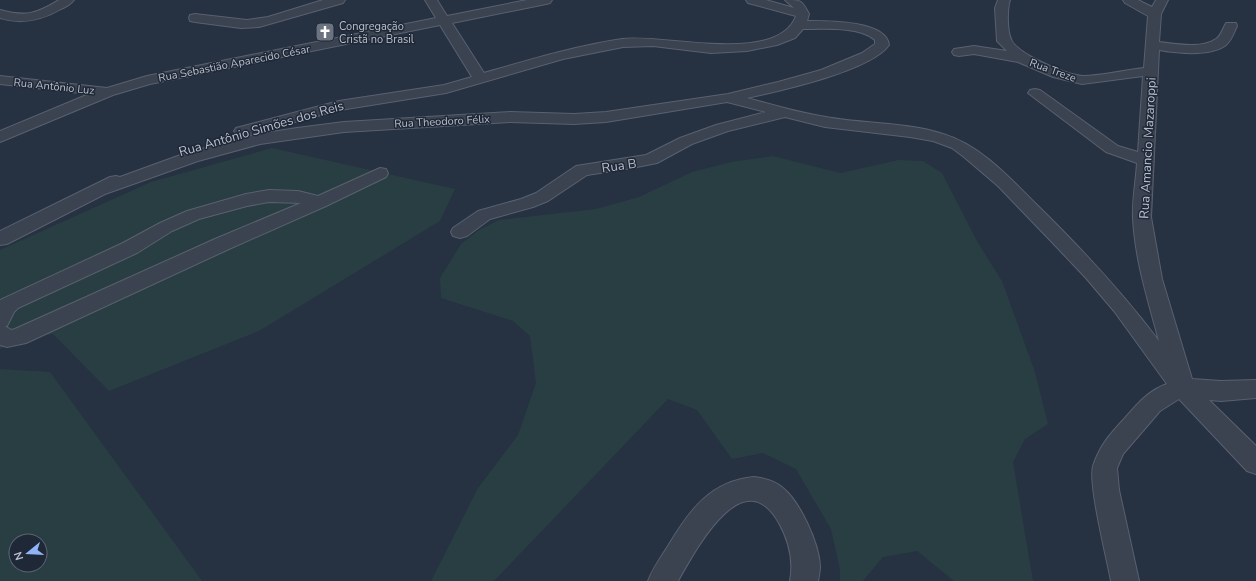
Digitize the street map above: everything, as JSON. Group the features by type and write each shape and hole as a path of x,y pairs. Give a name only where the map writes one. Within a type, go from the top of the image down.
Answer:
{"street":[{"path":"0,14 18,19 37,16 46,13 68,0"},
{"path":"195,18 237,24 254,23 338,0"},
{"path":"431,0 446,21 474,81"},
{"name":"Rua Sebastião Aparecido César","path":"0,137 108,92 147,80 180,72 244,61 546,0"},
{"path":"727,98 800,82 842,67 876,51 882,45 881,38 864,29 834,26 801,19 752,0"},
{"path":"791,0 799,5 801,19"},
{"name":"Rua Treze","path":"1004,0 1001,8 1004,41 1021,58 1058,74 1082,80 1150,71"},
{"path":"1129,0 1158,7"},
{"name":"Rua Amancio Mazaroppi","path":"1158,7 1152,45 1150,71 1142,217 1152,279 1183,388"},
{"name":"Rua Antônio Simões dos Reis","path":"0,239 106,188 150,162 229,134 339,106 446,89 561,55 623,43 652,42 711,49 747,47 783,39 790,35 801,19"},
{"path":"1152,45 1169,48 1205,47 1220,42 1227,34 1231,26"},
{"path":"959,52 974,50 1021,58"},
{"name":"Rua Antônio Luz","path":"0,80 108,92"},
{"path":"1035,92 1112,149 1117,152 1146,160"},
{"name":"Rua Theodoro Félix","path":"106,188 192,157 259,139 297,133 344,127 502,118 574,119 606,117 727,98 825,122 910,132 937,137 958,145 970,153 1004,182 1057,235 1093,273 1183,388 1256,463"},
{"name":"Rua B","path":"460,232 484,215 527,203 542,197 582,170 651,159 686,141 722,128 749,120 785,113"},
{"path":"0,333 7,339 18,336 222,244 320,202 380,173"},
{"path":"0,320 5,308 16,300 130,248 166,227 193,215 246,200 269,196 298,197 320,202"},
{"path":"1125,581 1106,490 1106,468 1112,448 1162,396 1183,388 1221,391 1256,388"},
{"path":"662,581 707,511 721,500 741,492 751,490 764,491 773,496 785,509 798,532 806,564 804,581"}],"green space":[{"path":"272,148 455,189 440,221 259,331 109,391 53,334 20,340 0,349 0,250 151,182"},
{"path":"773,156 840,173 899,160 923,161 942,173 978,243 1002,281 1035,372 1048,424 1025,439 1013,462 1033,581 954,581 917,551 883,557 863,581 840,581 840,569 831,529 796,469 763,453 732,459 697,410 668,399 494,581 431,581 478,488 518,435 536,383 530,336 513,321 441,298 440,278 461,244 479,230 499,220 596,209 639,197 692,172 731,162"},
{"path":"0,369 50,372 202,581 0,581"}],"building":[{"name":"Congregação Cristã no Brasil","path":"330,24 335,36 320,39 316,27"}],"place":[{"name":"Congregação Cristã no Brasil","path":"325,32"}]}
